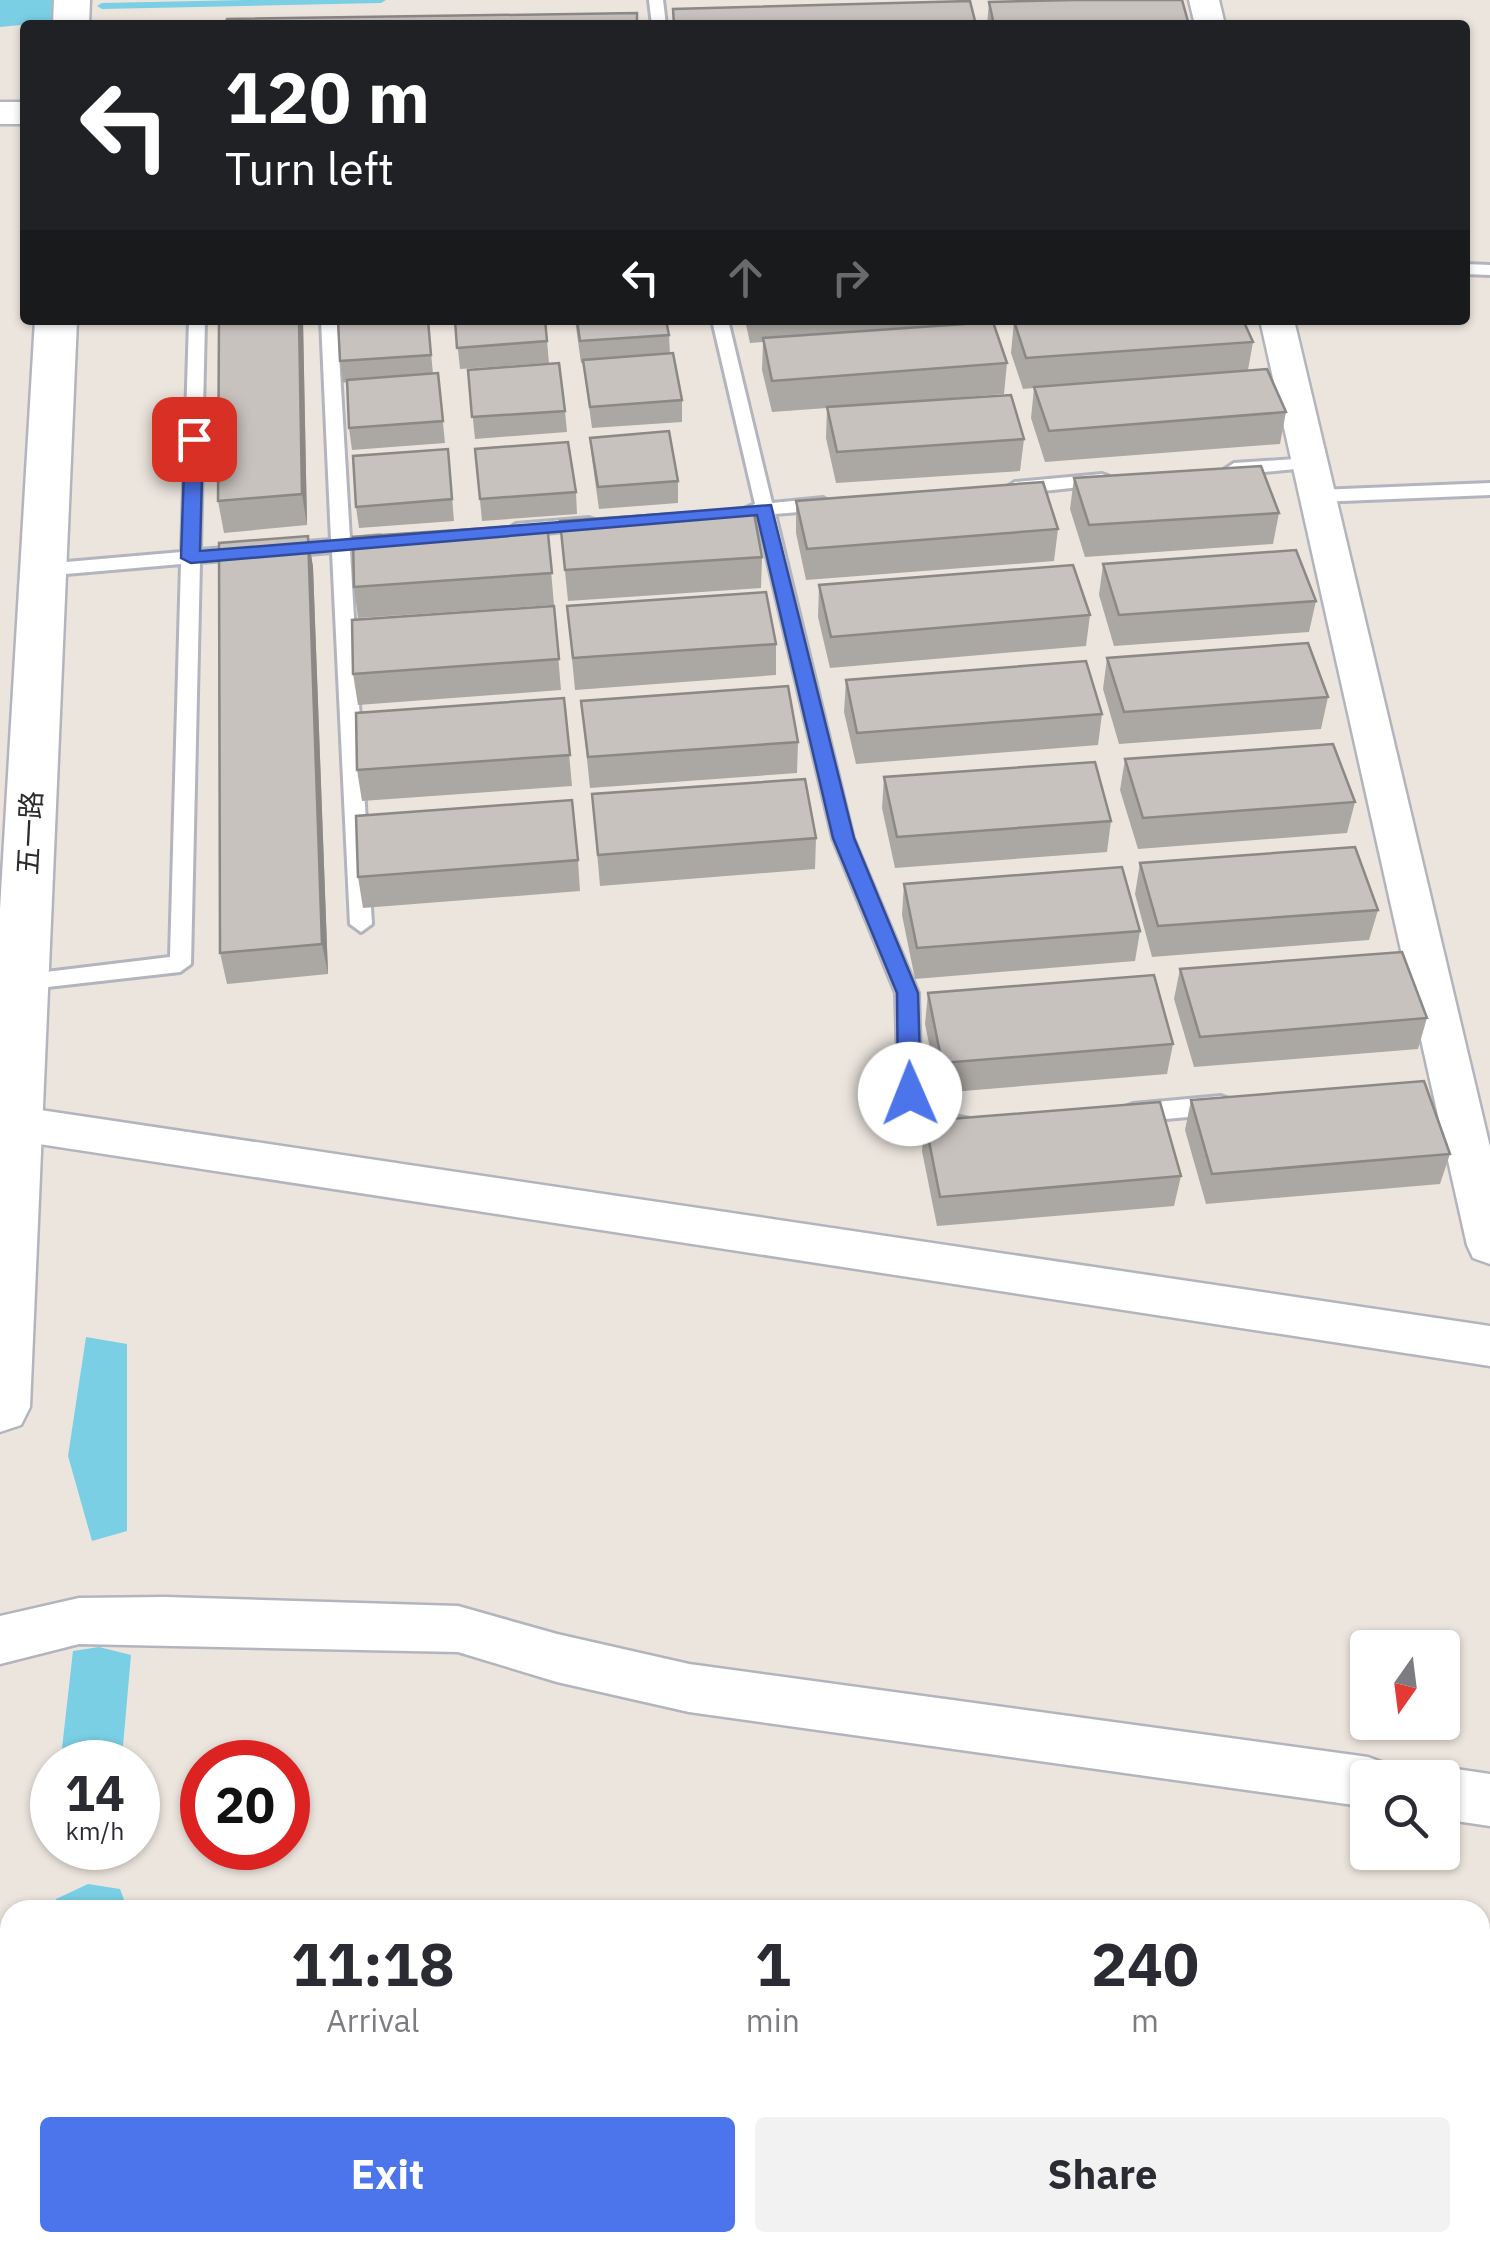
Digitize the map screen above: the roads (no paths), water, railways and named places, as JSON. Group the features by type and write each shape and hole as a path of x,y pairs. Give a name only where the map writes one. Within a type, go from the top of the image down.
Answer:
{"street":[{"name":"五一路","path":"0,1407 7,1120 21,982 56,325"},
{"path":"1279,325 1444,1086 1490,1245"},
{"path":"7,1120 1490,1346"},
{"path":"0,1640 78,1621 458,1629 557,1658 689,1688 1350,1780"},
{"path":"1460,1796 1490,1800"}],"lane":[{"path":"21,982 180,964 197,325"},
{"path":"329,325 360,924"},
{"path":"721,325 843,838 908,993 910,1094 938,1122 993,1126"},
{"path":"1213,471 1490,489"},
{"path":"998,489 1115,479"},
{"path":"726,512 842,502"},
{"path":"495,532 610,522"},
{"path":"43,570 399,540"},
{"path":"1106,1115 1242,1104"}],"water":[{"path":"86,1337 127,1344 127,1531 92,1541 68,1456"},
{"path":"99,1647 131,1655 124,1740 63,1740 73,1651"},
{"path":"88,1884 120,1889 124,1900 56,1900"}],"waterway":[{"path":"102,6 381,0"},
{"path":"0,9 41,8"}]}
